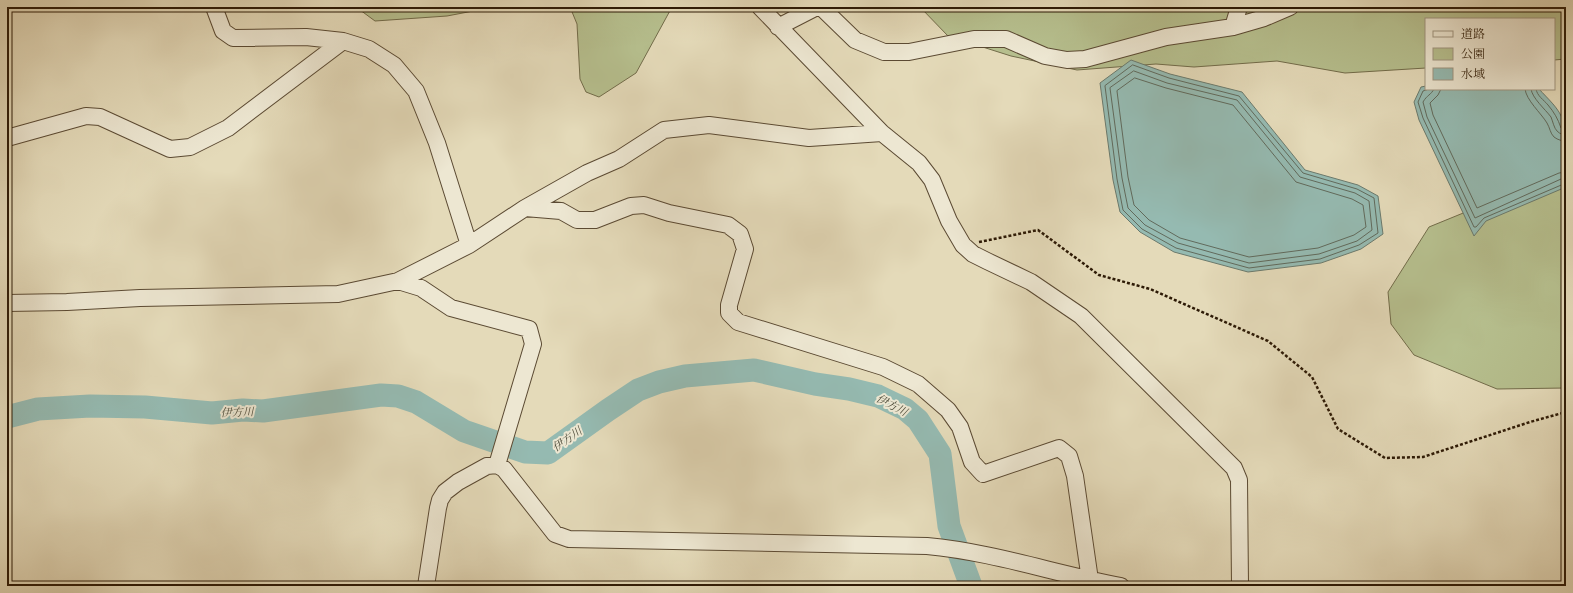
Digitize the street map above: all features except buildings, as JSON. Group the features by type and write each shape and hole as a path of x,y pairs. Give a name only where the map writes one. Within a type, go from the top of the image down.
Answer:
{"street":[{"path":"214,7 223,31 233,38 306,37 343,41 369,49 394,65 416,91 437,143 469,245"},
{"path":"760,7 882,133 919,163 932,180 949,221 963,245 973,254 986,262 1031,282 1081,316 1234,468 1239,480 1240,586"},
{"path":"778,27 817,7"},
{"path":"821,7 854,40 884,52 909,52 974,40 1006,39 1045,56 1067,60 1085,59 1166,37 1233,27 1264,18 1290,7"},
{"path":"1233,27 1239,7"},
{"path":"7,138 86,116 100,117 170,149 190,147 228,128 343,41"},
{"path":"7,303 67,302 140,298 338,294 398,282 469,245 524,208 587,173 620,159 664,130 709,124 809,138 882,133"},
{"path":"524,208 561,211 577,220 595,220 631,206 644,205 669,213 728,225 740,234 745,249 729,305 729,314 738,322 883,367 918,384 948,410 960,427 972,462 983,474 1059,448 1069,456 1075,476 1090,580"},
{"path":"398,282 421,288 451,308 529,329 533,344 497,465"},
{"path":"426,586 438,508 445,492 458,482 487,466 497,465 504,469 521,489 555,534 569,539 927,546 958,549 1121,586"}],"path":[{"path":"963,245 1038,230 1100,275 1150,289 1268,341 1312,377 1338,430 1385,458 1423,457 1530,422 1566,412"}],"green space":[{"path":"356,7 494,7 447,16 375,21"},
{"path":"570,7 672,7 636,73 599,97 586,92 580,79 577,24"},
{"path":"920,7 1566,7 1566,59 1555,60 1555,18 1425,18 1425,68 1345,73 1277,61 1194,67 1156,64 1077,70 1011,56 948,36"},
{"path":"1566,171 1566,388 1497,389 1414,355 1391,324 1388,292 1429,227"}],"water":[{"path":"1131,60 1170,74 1242,92 1305,170 1358,185 1378,196 1383,234 1361,249 1321,263 1248,272 1174,252 1140,232 1120,212 1113,180 1100,83"},
{"path":"1425,86 1425,90 1540,90 1559,112 1565,129 1567,145 1566,187 1486,221 1474,236 1419,120 1414,102 1421,87"}],"waterway":[{"name":"伊方川","path":"7,417 38,409 90,406 145,407 212,413 243,410 263,411 381,395 398,396 416,402 464,431 525,452 548,453 638,390 659,382 685,376 754,370 878,396 905,409 918,420 940,454 949,526 971,586"}]}
